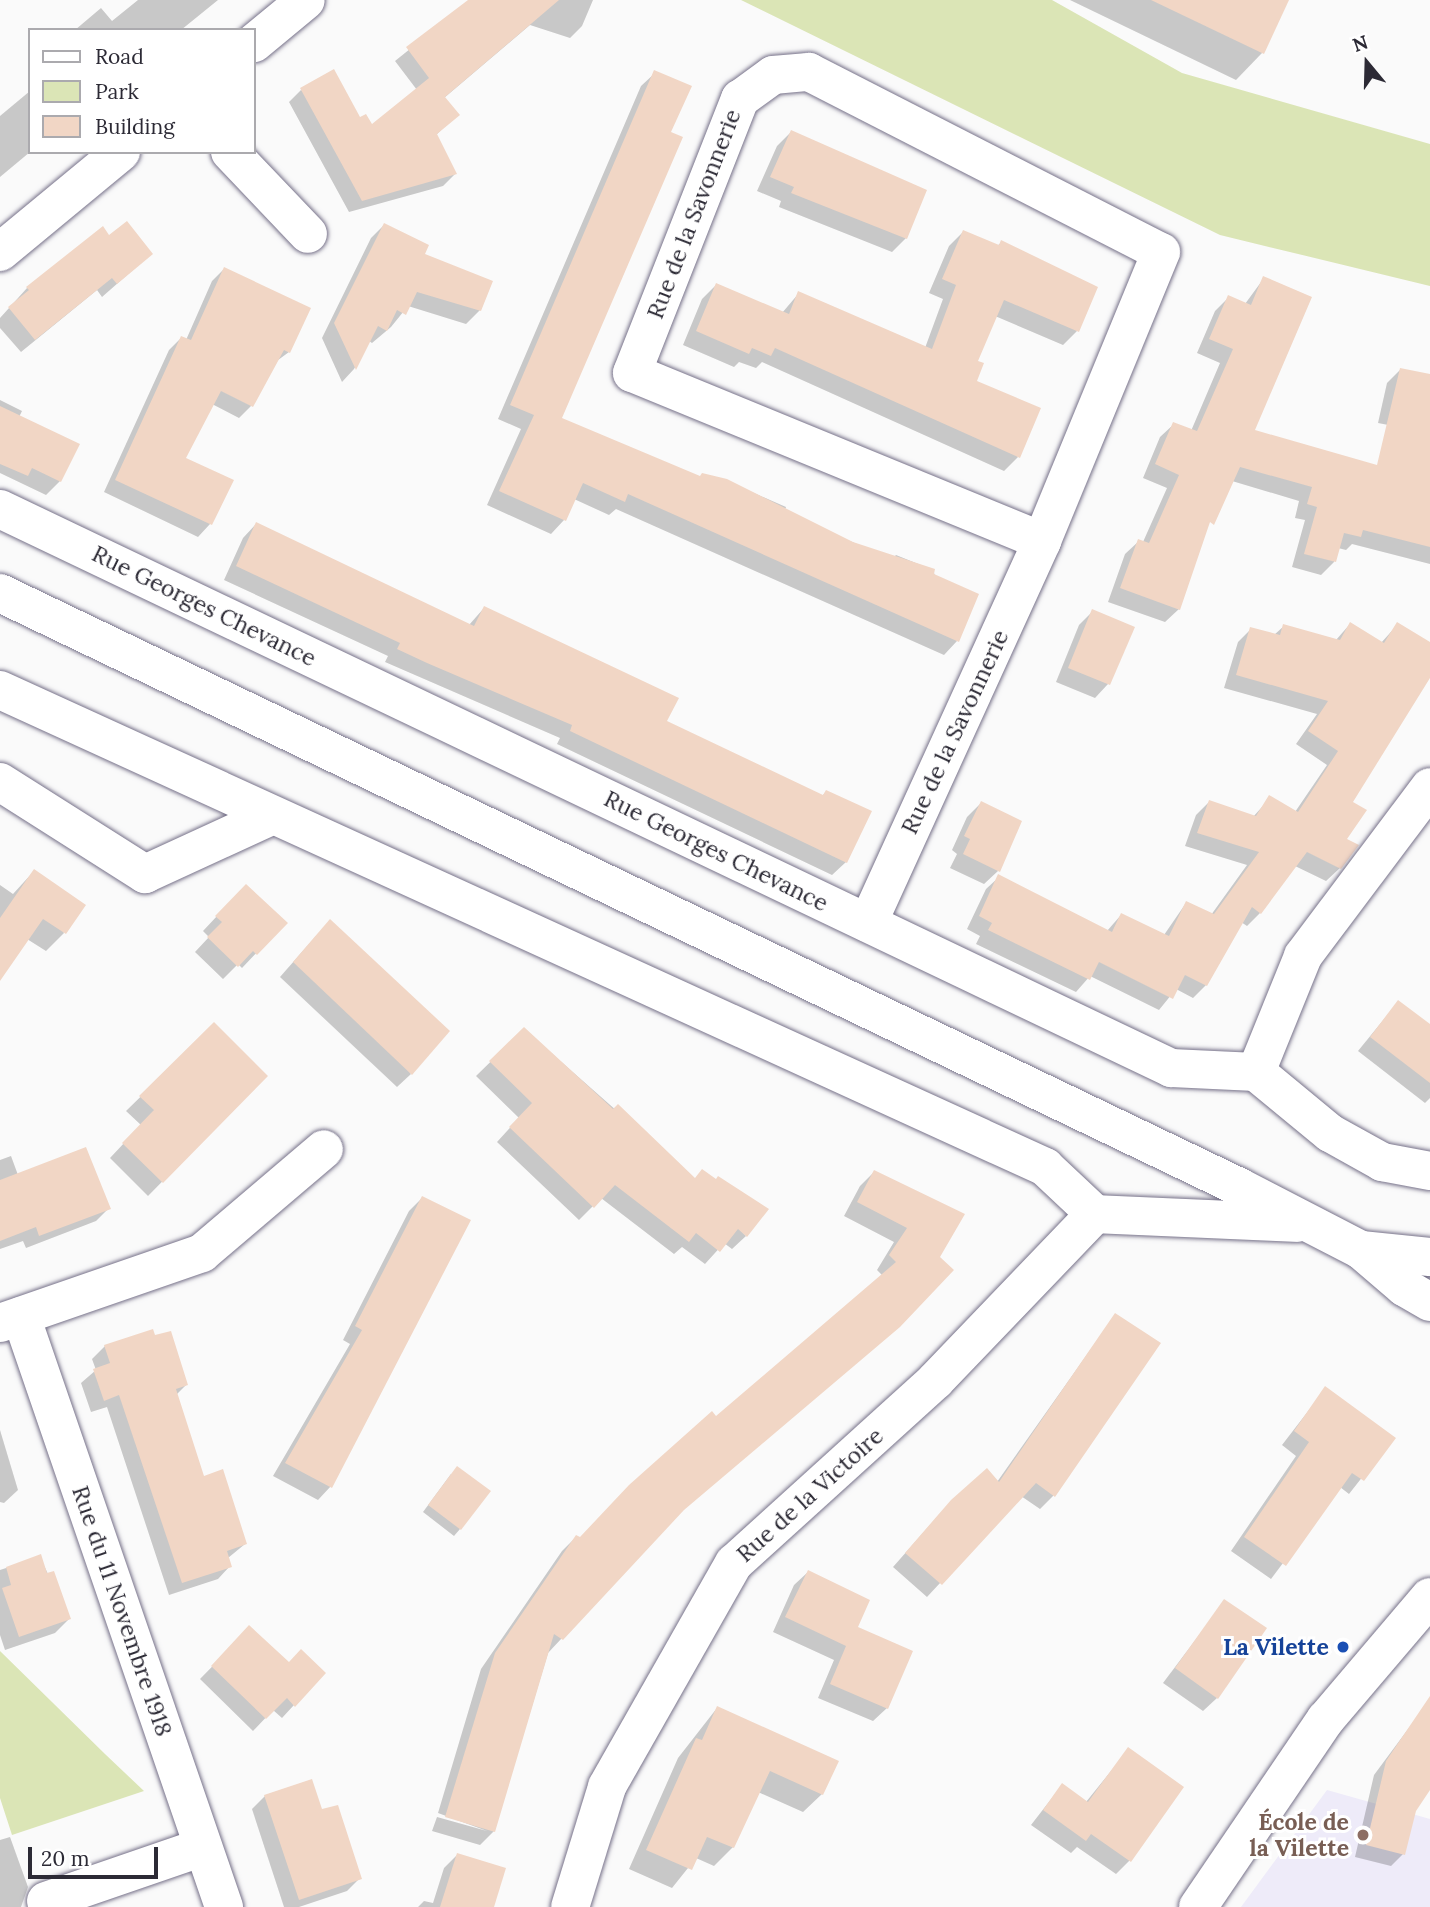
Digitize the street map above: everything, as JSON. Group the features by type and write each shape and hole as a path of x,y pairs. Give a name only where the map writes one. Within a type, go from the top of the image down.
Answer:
{"street":[{"path":"256,41 306,0"},
{"name":"Rue de la Savonnerie","path":"868,923 1042,541 1161,252 809,72 773,75 740,99 632,373 1042,541"},
{"path":"0,252 119,154"},
{"path":"232,154 308,234"},
{"name":"Rue Georges Chevance","path":"0,509 1171,1068 1256,1072"},
{"path":"0,593 1310,1223 1361,1250 1404,1287 1430,1302"},
{"path":"0,691 270,817 1045,1167 1094,1214 1310,1223"},
{"path":"0,782 145,874 270,817"},
{"path":"1430,787 1303,956 1256,1072 1330,1133 1382,1162 1430,1171"},
{"path":"10,1319 202,1253 324,1149"},
{"name":"Rue de la Victoire","path":"570,1907 607,1787 734,1563 935,1381 1094,1214"},
{"path":"1361,1250 1430,1257"},
{"name":"Rue du 11 Novembre 1918","path":"10,1319 223,1907"},
{"path":"1198,1907 1326,1719 1430,1597"},
{"path":"46,1901 203,1847"}],"shaded area":[{"name":"École de la Vilette","path":"1327,1790 1430,1819 1430,1907 1241,1907"}],"green space":[{"path":"741,0 1052,0 1182,73 1430,144 1430,286 1220,235"},
{"path":"0,1651 144,1791 12,1835 0,1798"}],"building":[{"path":"468,0 559,0 445,97 460,115 437,134 457,174 362,201 300,88 334,69 360,117 366,114 372,124 429,78 406,47"},
{"path":"1151,0 1289,0 1264,54"},
{"path":"654,70 692,86 671,132 683,137 562,418 700,476 702,473 727,479 853,542 935,569 934,574 979,594 959,642 628,494 625,502 583,483 566,521 499,491 534,415 510,405"},
{"path":"791,130 927,190 907,239 791,193 794,187 770,177"},
{"path":"127,221 153,254 117,284 112,278 35,340 8,307 29,290 26,287 103,226 109,235"},
{"path":"384,223 429,245 425,254 493,281 481,311 417,292 406,315 397,310 387,331 378,326 356,370 334,323"},
{"path":"963,230 999,245 1001,240 1098,287 1079,332 1004,300 978,361 984,363 977,381 1041,408 1020,458 775,348 771,356 752,348 749,354 696,331 716,283 789,314 798,291 932,349 956,285 942,279"},
{"path":"224,267 311,308 290,353 284,350 253,407 221,391 186,458 234,480 212,525 115,480 181,336 191,340"},
{"path":"1263,276 1312,297 1255,430 1377,465 1400,368 1430,374 1430,547 1363,530 1361,537 1344,533 1336,562 1304,554 1317,507 1307,504 1312,487 1240,467 1214,525 1210,522 1180,610 1120,588 1138,539 1149,543 1179,475 1155,464 1173,422 1197,431 1233,349 1209,339 1228,295 1251,305"},
{"path":"0,406 80,444 61,482 32,468 28,476 0,464"},
{"path":"256,522 474,626 484,606 679,698 667,721 823,795 826,790 872,811 847,863 570,731 572,725 397,649 400,643 236,566"},
{"path":"1092,609 1135,627 1110,685 1068,668"},
{"path":"1350,622 1384,643 1397,622 1430,642 1430,678 1353,802 1367,810 1347,839 1359,845 1341,869 1307,852 1261,914 1252,907 1207,986 1185,975 1173,999 1099,962 1090,980 988,930 992,923 979,916 998,874 1112,932 1121,913 1169,936 1186,901 1214,914 1259,852 1197,833 1209,800 1256,816 1269,795 1298,812 1338,751 1308,731 1328,701 1236,675 1250,627 1280,635 1283,624 1340,640"},
{"path":"981,801 1022,821 1000,872 963,854 970,839 964,836"},
{"path":"34,869 86,905 66,934 43,919 0,981 0,918"},
{"path":"246,884 288,923 257,955 253,951 238,967 207,937 222,922 215,916"},
{"path":"330,919 450,1031 412,1075 293,962"},
{"path":"1398,1000 1430,1024 1430,1083 1370,1037"},
{"path":"214,1022 268,1076 163,1183 122,1143 154,1110 139,1096"},
{"path":"524,1027 613,1109 618,1104 695,1178 702,1169 716,1179 718,1176 769,1209 747,1237 738,1229 720,1252 696,1233 689,1242 615,1185 594,1208 509,1127 532,1103 489,1061"},
{"path":"86,1147 111,1209 39,1236 36,1227 0,1241 0,1180"},
{"path":"874,1170 965,1214 940,1257 954,1270 900,1327 684,1510 563,1640 554,1634 495,1832 445,1817 495,1653 576,1535 580,1537 629,1485 712,1411 716,1416 896,1262 889,1255 907,1228 857,1202"},
{"path":"422,1196 471,1220 332,1488 285,1463 362,1330 355,1326"},
{"path":"1115,1313 1161,1343 1055,1497 1036,1483 942,1585 905,1553 951,1500 987,1468 999,1482"},
{"path":"153,1329 155,1335 171,1331 188,1385 176,1389 204,1476 223,1469 247,1544 227,1551 232,1567 182,1583 119,1395 104,1401 93,1369 110,1363 104,1345"},
{"path":"1325,1386 1396,1438 1364,1481 1352,1473 1286,1566 1244,1537 1309,1442 1294,1431"},
{"path":"457,1466 491,1491 461,1530 428,1505"},
{"path":"41,1554 47,1573 54,1571 71,1619 19,1637 2,1588 11,1585 6,1567"},
{"path":"808,1570 870,1600 858,1627 913,1651 888,1709 830,1684 846,1646 785,1617"},
{"path":"1224,1599 1267,1628 1218,1699 1175,1668"},
{"path":"249,1625 289,1662 301,1649 326,1673 295,1707 287,1698 266,1719 211,1666"},
{"path":"1430,1696 1430,1790 1416,1811 1405,1855 1366,1845 1386,1761"},
{"path":"717,1706 839,1761 823,1795 770,1771 734,1848 707,1837 692,1870 646,1850 696,1738 702,1740"},
{"path":"1128,1747 1184,1787 1131,1862 1091,1834 1086,1841 1043,1810 1062,1783 1088,1802"},
{"path":"312,1779 322,1809 338,1805 362,1879 299,1900 264,1795"},
{"path":"457,1853 506,1868 494,1907 440,1907"}],"place":[{"name":"La Vilette","path":"1343,1647"},
{"name":"École de la Vilette","path":"1363,1835"}]}
